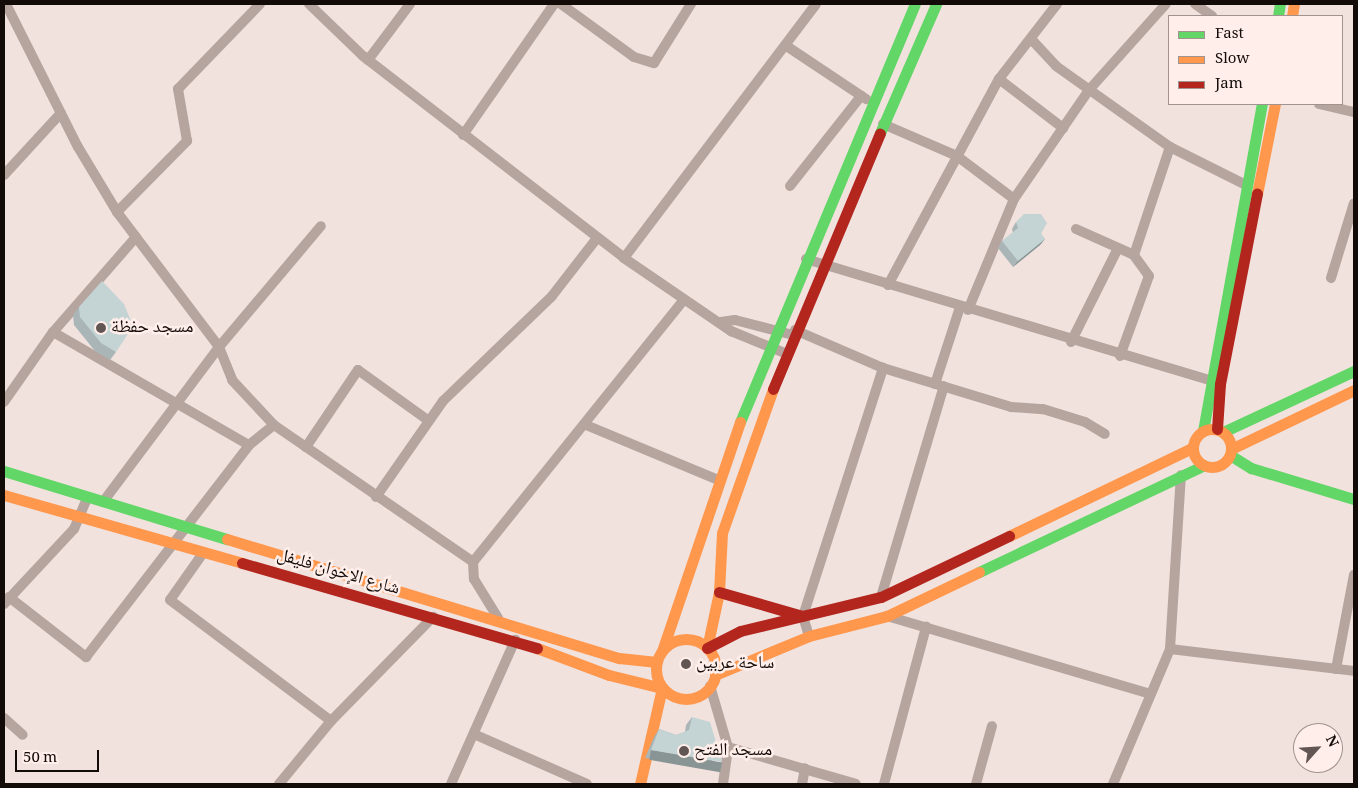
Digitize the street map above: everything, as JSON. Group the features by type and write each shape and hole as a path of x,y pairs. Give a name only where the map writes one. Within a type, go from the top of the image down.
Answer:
{"main road":[{"path":"662,688 680,698 691,698 710,686 715,675 707,648 719,592 722,533 794,333 936,4"},
{"path":"640,784 644,753 662,688 656,662 662,651 718,480 769,347 806,259 866,99 912,5"},
{"path":"662,651 681,639 707,648 740,631 881,597 1192,448 1203,430 1208,380 1262,105"},
{"path":"1275,105 1220,384 1220,431 1230,452 1251,468 1354,498"},
{"path":"1203,430 1220,431 1354,371"},
{"path":"715,675 809,636 887,616 1181,474 1204,465 1216,466 1230,452 1354,390"},
{"path":"1192,448 1204,465"},
{"name":"شارع الإخوان فليفل","path":"4,471 87,498 189,525 498,618 619,658 656,662"},
{"name":"شارع الإخوان فليفل","path":"4,495 81,519 515,640 637,684 662,688"},
{"path":"719,592 803,616"}],"street":[{"path":"6,4 60,113 117,212 219,347 232,380 274,425 473,562"},
{"path":"117,212 187,141 178,89 260,4"},
{"path":"309,4 368,60 624,258 684,300 721,322 769,347 787,354"},
{"path":"368,60 410,4"},
{"path":"463,135 554,4"},
{"path":"561,4 634,57 654,63 691,4"},
{"path":"624,258 788,47 816,4"},
{"path":"888,286 956,156 999,79 1032,40 1057,4"},
{"path":"881,597 940,385 964,308 1014,199 1090,90 1166,4"},
{"path":"1195,4 1211,15"},
{"path":"912,5 930,15"},
{"path":"1032,40 1056,66 1170,147 1246,185"},
{"path":"788,47 866,99 790,186"},
{"path":"999,79 1063,128"},
{"path":"1323,105 1354,112"},
{"path":"4,175 60,113"},
{"path":"883,124 956,156 1014,199"},
{"path":"1134,255 1170,147"},
{"path":"1331,278 1354,204"},
{"path":"103,502 219,347 321,226"},
{"path":"1076,229 1134,255 1149,276 1120,356"},
{"path":"4,402 53,332 136,237"},
{"path":"376,496 429,421 468,376 552,296 597,238"},
{"path":"1071,342 1118,248"},
{"path":"806,259 823,266 1071,342 1208,380"},
{"path":"498,618 474,579 473,562 586,425 684,300"},
{"path":"721,322 735,320 794,333 883,368 1011,407 1043,409 1085,422 1105,434"},
{"path":"53,332 249,445"},
{"path":"809,636 803,616 883,368"},
{"path":"306,447 358,370 429,421"},
{"path":"87,498 81,519 6,600 86,657 170,544 189,525 249,445 274,425"},
{"path":"586,425 718,480"},
{"path":"1113,784 1170,649 1181,474"},
{"path":"203,553 170,600 331,721"},
{"path":"1336,669 1354,575"},
{"path":"887,616 1150,694"},
{"path":"279,784 331,721 433,617"},
{"path":"884,784 926,627"},
{"path":"451,784 476,735 515,640"},
{"path":"1170,649 1354,671"},
{"path":"710,686 728,747 723,784"},
{"path":"4,718 22,735"},
{"path":"976,784 992,726"},
{"path":"476,735 587,784"},
{"path":"728,747 856,784"},
{"path":"802,784 805,768"}],"building":[{"path":"1024,214 1041,214 1047,223 1041,234 1045,239 1018,261 1002,241 1018,228 1016,222"},
{"path":"102,281 124,304 133,326 116,352 101,343 80,317 79,307"},
{"path":"692,717 710,722 722,762 651,750 659,729 676,735 689,730"}],"traffic: fast":[{"path":"740,422 915,4"},
{"path":"880,133 936,4"},
{"path":"1278,15 1280,4"},
{"path":"1203,431 1262,105"},
{"path":"1223,432 1354,371"},
{"path":"1230,455 1251,468 1354,499"},
{"path":"979,572 1204,465"},
{"path":"4,471 227,539"}],"traffic: slow":[{"path":"1292,15 1294,4"},
{"path":"1257,194 1275,105"},
{"path":"707,648 719,592 722,533 773,389"},
{"path":"1231,449 1354,390"},
{"path":"662,651 740,422"},
{"path":"1212,429 1219,430 1225,435 1230,441 1231,448 1230,455 1225,461 1219,466 1212,467 1205,466 1199,461 1194,455 1193,448 1194,441 1199,435 1205,430 1212,429"},
{"path":"1009,536 1192,448"},
{"path":"4,495 242,563"},
{"path":"227,539 619,658 657,662"},
{"path":"715,675 809,636 887,616 979,572"},
{"path":"686,639 702,644 707,648 711,653 716,669 711,685 707,690 702,694 686,699 670,694 665,690 661,685 656,669 661,653 665,648 670,644 686,639"},
{"path":"537,648 609,675 662,688"},
{"path":"640,784 662,688"}],"traffic: jam":[{"path":"773,389 880,133"},
{"path":"1217,429 1220,384 1257,194"},
{"path":"707,648 740,631 881,597 1009,536"},
{"path":"242,563 537,648"},
{"path":"719,592 802,616"}],"place":[{"name":"مسجد حفظة","path":"101,328"},
{"name":"ساحة عربين","path":"686,664"},
{"name":"مسجد الفتح","path":"684,751"}]}
